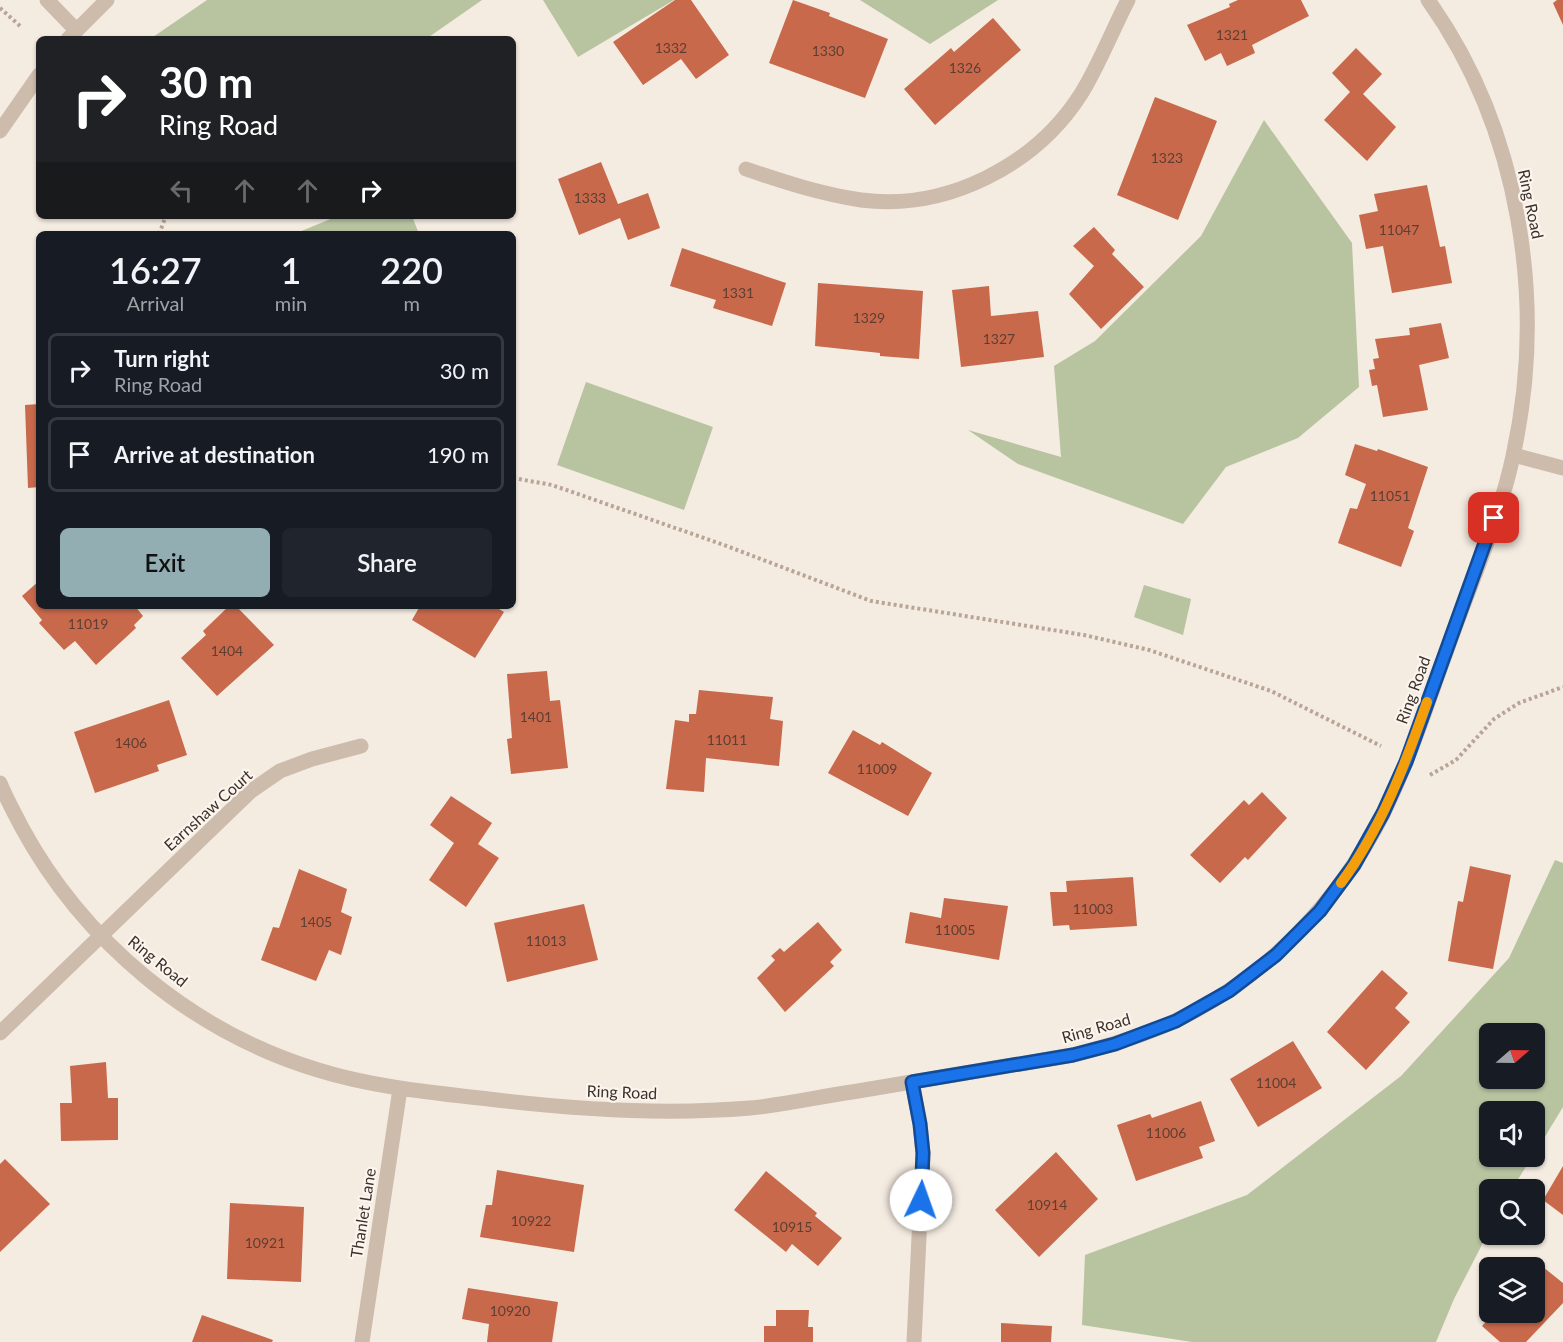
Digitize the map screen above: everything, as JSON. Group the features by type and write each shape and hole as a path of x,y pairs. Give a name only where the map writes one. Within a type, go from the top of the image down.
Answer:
{"street":[{"path":"47,0 72,34 107,0"},
{"path":"746,169 802,188 862,200 904,201 948,193 987,178 1025,155 1056,127 1081,94 1128,0"},
{"name":"Ring Road","path":"0,783 36,852 74,906 101,936 145,977 197,1014 253,1045 317,1070 400,1089 573,1109 653,1112 752,1108 1073,1055 1115,1044 1176,1021 1229,991 1276,955 1320,911 1354,865 1383,813 1406,762 1488,537 1514,455 1524,388 1528,323 1524,260 1512,190 1493,127 1468,68 1428,0"},
{"path":"0,131 36,79"},
{"path":"1514,455 1563,468"},
{"name":"Earnshaw Court","path":"0,1033 251,791 280,771 312,759 361,746"},
{"path":"912,1082 923,1153 914,1342"},
{"name":"Thanlet Lane","path":"362,1342 400,1089"}],"path":[{"path":"0,8 20,26"},
{"path":"516,479 552,485 724,545 871,601 1084,635 1149,650 1272,691 1381,746"},
{"path":"1430,775 1456,760 1494,719 1519,703 1563,687"}],"green space":[{"path":"207,0 482,0 430,36 154,36"},
{"path":"543,0 674,0 578,57"},
{"path":"860,0 998,0 930,44"},
{"path":"1264,120 1352,243 1359,387 1298,438 1226,467 1183,524 1018,464 968,430 1061,457 1054,366 1095,341 1201,236"},
{"path":"331,219 413,219 418,231 301,231"},
{"path":"586,382 713,427 684,510 557,465"},
{"path":"1144,585 1191,599 1183,635 1134,617"},
{"path":"1555,860 1563,863 1563,1107 1545,1137 1545,1101 1479,1101 1479,1167 1526,1167 1518,1179 1479,1179 1479,1245 1482,1245 1454,1299 1436,1342 1192,1342 1082,1325 1085,1255 1247,1195 1401,1076 1509,958"}],"building":[{"path":"675,0 691,0 729,55 696,79 681,59 643,85 613,42"},
{"path":"793,0 830,13 829,16 888,39 865,98 769,63"},
{"path":"1238,0 1301,0 1309,16 1252,45 1255,53 1227,66 1221,53 1205,61 1187,25 1230,7 1229,4"},
{"path":"1563,0 1563,25 1553,3"},
{"path":"993,18 1021,50 935,125 904,89 951,48 954,52"},
{"path":"1356,48 1382,74 1363,94 1396,127 1367,161 1324,120 1350,92 1332,73"},
{"path":"1155,97 1217,121 1178,220 1117,195"},
{"path":"601,162 618,204 648,193 660,228 628,240 620,218 579,235 558,179"},
{"path":"1427,185 1440,247 1445,246 1452,283 1392,293 1383,246 1366,249 1359,215 1378,211 1374,194"},
{"path":"1094,227 1115,250 1112,254 1144,287 1101,329 1069,294 1094,266 1073,246"},
{"path":"682,248 786,283 772,326 713,308 716,300 670,286"},
{"path":"818,283 923,291 919,359 880,356 880,353 815,346"},
{"path":"989,286 991,316 1038,311 1044,357 961,367 952,290"},
{"path":"1441,323 1449,358 1419,365 1428,410 1383,417 1377,385 1372,386 1369,370 1375,369 1373,359 1379,358 1375,339 1410,335 1409,328"},
{"path":"36,404 36,487 28,488 25,405"},
{"path":"1355,444 1377,451 1378,449 1428,467 1408,528 1414,531 1401,567 1338,543 1350,508 1357,509 1366,484 1345,475"},
{"path":"36,584 36,609 137,609 143,616 134,625 136,628 96,665 75,641 64,650 39,623 42,620 22,596"},
{"path":"226,609 239,609 274,645 217,696 181,658 206,635 203,631"},
{"path":"418,609 499,609 504,612 475,658 412,620"},
{"path":"547,671 550,701 560,700 568,768 511,774 507,739 512,738 507,674"},
{"path":"699,690 773,697 770,719 783,721 779,766 706,758 704,792 666,789 675,720 689,722 689,714 696,714"},
{"path":"169,700 187,755 157,765 159,771 95,793 74,732"},
{"path":"853,730 880,745 882,742 932,773 908,816 828,773"},
{"path":"1262,792 1287,818 1248,860 1245,857 1220,883 1190,855 1244,800 1249,805"},
{"path":"451,796 492,823 478,844 499,858 466,907 429,880 454,843 430,825"},
{"path":"1470,866 1511,875 1493,969 1448,961 1458,901 1463,902"},
{"path":"299,869 347,889 341,912 352,917 341,955 329,950 316,981 261,960 273,927 279,928"},
{"path":"1133,877 1137,926 1070,930 1069,925 1053,926 1050,892 1067,892 1066,881"},
{"path":"944,898 1008,906 999,960 905,943 910,912 941,918"},
{"path":"584,904 598,960 507,982 494,923"},
{"path":"818,922 842,950 830,962 834,966 785,1012 757,978 775,960 771,956 780,948 784,952"},
{"path":"1382,970 1408,993 1395,1008 1410,1022 1366,1070 1327,1032"},
{"path":"1293,1041 1322,1088 1258,1127 1230,1079"},
{"path":"106,1062 108,1098 118,1098 118,1140 61,1141 60,1103 72,1103 70,1066"},
{"path":"1201,1101 1215,1141 1199,1147 1203,1158 1136,1181 1117,1125 1150,1114 1152,1118"},
{"path":"1056,1152 1098,1199 1039,1257 995,1210"},
{"path":"5,1159 50,1204 0,1252 0,1164"},
{"path":"1563,1166 1563,1215 1545,1202 1545,1197"},
{"path":"497,1170 584,1185 574,1252 480,1237 486,1205 492,1205"},
{"path":"766,1171 817,1213 815,1216 842,1238 818,1266 792,1244 786,1252 734,1210"},
{"path":"230,1203 304,1207 301,1282 227,1279"},
{"path":"1545,1269 1563,1283 1563,1303 1545,1322"},
{"path":"468,1288 558,1302 552,1342 487,1342 489,1324 462,1319"},
{"path":"776,1310 809,1310 808,1327 813,1327 813,1342 764,1342 764,1326 776,1326"},
{"path":"202,1315 273,1340 272,1342 192,1342"},
{"path":"1001,1323 1052,1326 1051,1342 1001,1342"},
{"path":"1485,1323 1544,1323 1526,1342 1500,1342 1482,1326"}],"slow traffic":[{"path":"1341,883 1354,865 1383,813 1406,762 1427,702"}],"route":[{"path":"921,1200 923,1153 912,1082 1073,1055 1115,1044 1176,1021 1229,991 1276,955 1320,911 1354,865 1383,813 1406,762 1494,518"}]}
